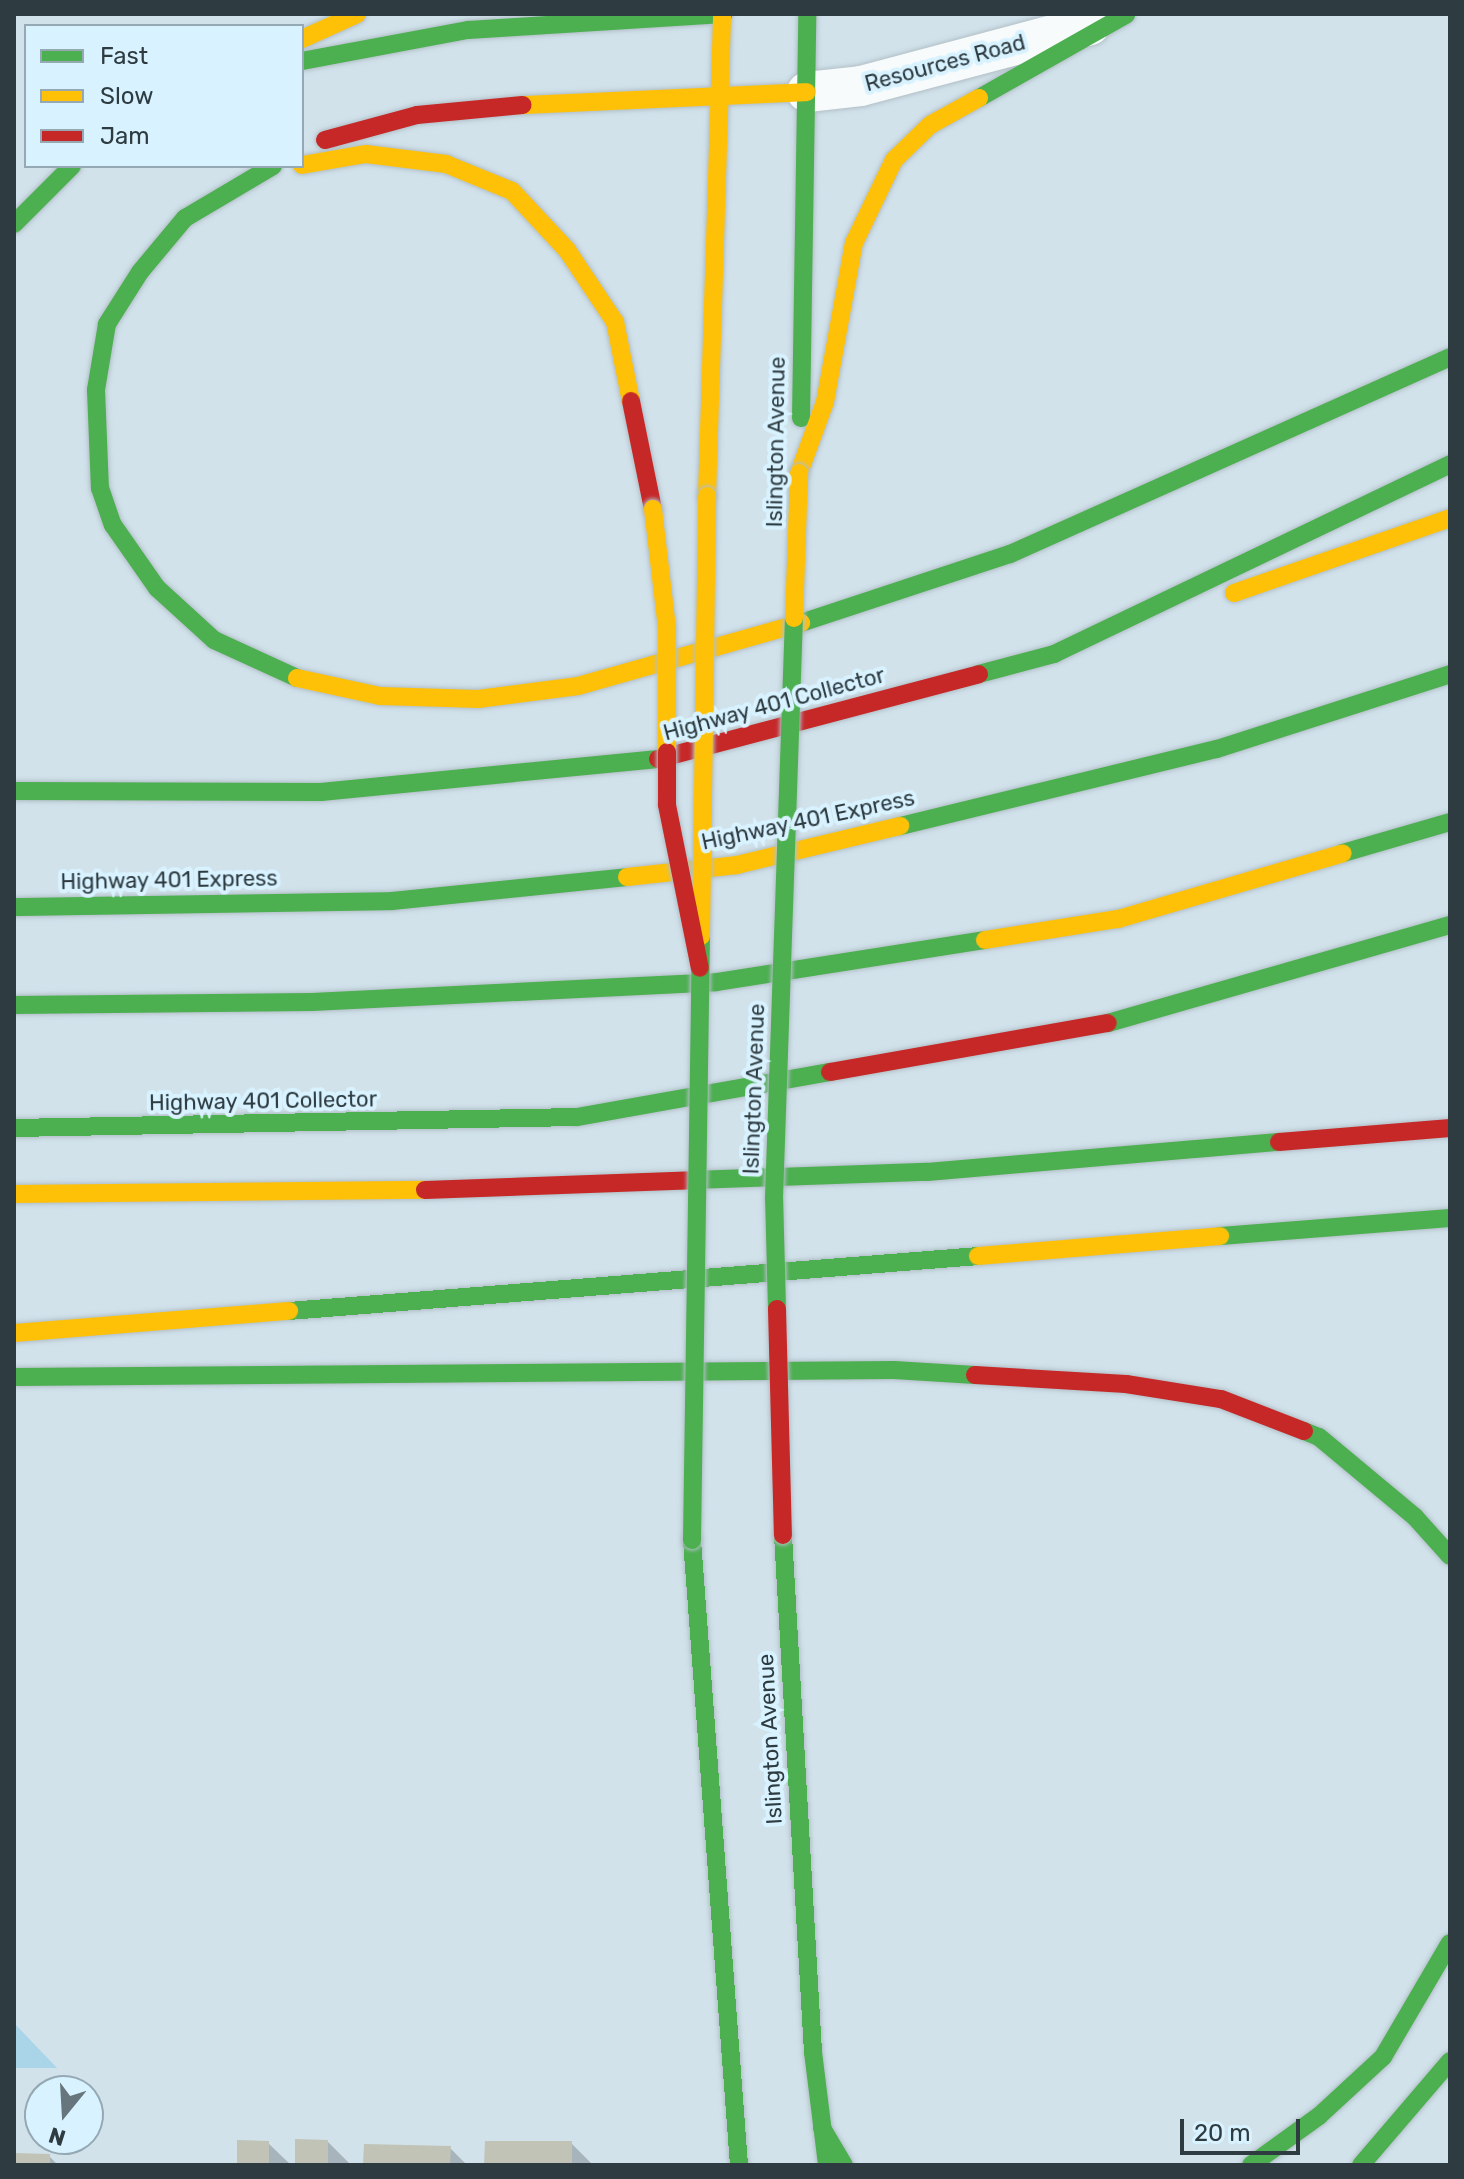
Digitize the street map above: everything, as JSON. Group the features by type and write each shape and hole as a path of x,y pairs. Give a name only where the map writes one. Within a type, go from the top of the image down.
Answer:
{"main road":[{"path":"304,38 357,14"},
{"path":"304,61 468,30 723,14 707,496 692,1540 721,1988 739,2165"},
{"name":"Islington Avenue","path":"807,14 799,473 774,1198 783,1535 813,2052 827,2165"},
{"path":"799,473 825,402 854,243 894,160 930,125 1128,15"},
{"path":"304,151 417,115 552,102 807,92"},
{"path":"304,165 366,154 446,164 512,191 567,250 615,322 653,509 667,629 667,805 700,968"},
{"path":"14,224 70,168"},
{"path":"265,170 185,218 140,272 107,324 96,390 100,488 113,525 157,588 214,640 289,676 380,696 478,699 578,686 787,628 1010,554 1256,448 1450,357"},
{"name":"Highway 401 Collector","path":"14,791 321,792 670,758 1054,654 1450,464"},
{"path":"1054,654 1450,518"},
{"name":"Highway 401 Express","path":"14,907 392,901 737,865 1217,749 1450,674"},
{"path":"1217,749 1368,680"},
{"path":"14,1005 312,1002 717,982 1118,919 1450,822"},
{"name":"Highway 401 Collector","path":"14,1128 577,1117 1103,1024 1450,925"},
{"path":"14,1194 275,1195 927,1172 1450,1128"},
{"path":"14,1333 1450,1218"},
{"path":"14,1377 894,1370 1126,1384 1221,1399 1319,1437 1415,1517 1450,1556"},
{"path":"1251,2165 1319,2116 1383,2057 1450,1943"},
{"path":"1361,2165 1450,2061"},
{"path":"822,2128 844,2165"}],"street":[{"name":"Resources Road","path":"807,92 861,86 1128,15"}],"shaded area":[{"path":"14,2023 57,2068 14,2068"}],"building":[{"path":"295,2139 328,2140 328,2165 295,2165"},
{"path":"237,2140 269,2141 269,2165 237,2165"},
{"path":"485,2141 572,2141 572,2165 484,2165"},
{"path":"364,2144 451,2146 450,2165 363,2165"},
{"path":"14,2153 50,2155 50,2165 14,2165"}],"traffic: fast":[{"path":"304,61 468,30 724,14"},
{"path":"801,418 807,14"},
{"path":"979,98 1126,15"},
{"path":"14,224 70,168"},
{"path":"270,168 185,218 140,272 107,324 96,390 100,488 113,525 157,588 214,640 297,678"},
{"path":"801,623 1010,554 1450,357"},
{"path":"979,674 1054,654 1450,464"},
{"path":"777,1309 774,1198 794,618"},
{"path":"900,826 1217,749 1450,674"},
{"path":"14,791 321,792 658,759"},
{"path":"1343,853 1450,822"},
{"path":"14,907 392,901 627,877"},
{"path":"1108,1023 1450,925"},
{"path":"692,1540 701,936"},
{"path":"14,1005 312,1002 717,982 985,940"},
{"path":"14,1128 577,1117 830,1072"},
{"path":"693,1180 927,1172 1279,1142"},
{"path":"1220,1236 1450,1218"},
{"path":"289,1311 978,1256"},
{"path":"14,1377 894,1370 975,1375"},
{"path":"1304,1431 1319,1437 1415,1517 1450,1556"},
{"path":"783,1535 813,2052 827,2165"},
{"path":"692,1540 739,2165"},
{"path":"1251,2165 1319,2116 1383,2057 1450,1943"},
{"path":"1361,2165 1450,2061"},
{"path":"822,2128 844,2165"}],"traffic: slow":[{"path":"304,38 357,14"},
{"path":"707,496 722,14"},
{"path":"523,105 807,92"},
{"path":"799,473 825,402 854,243 894,160 930,125 979,98"},
{"path":"304,165 366,154 446,164 512,191 567,250 615,322 631,401"},
{"path":"794,618 799,473"},
{"path":"701,936 707,496"},
{"path":"653,509 667,629 667,752"},
{"path":"1234,593 1450,518"},
{"path":"297,678 380,696 478,699 578,686 801,623"},
{"path":"627,877 737,865 900,826"},
{"path":"985,940 1118,919 1343,853"},
{"path":"14,1194 425,1190"},
{"path":"978,1256 1220,1236"},
{"path":"14,1333 289,1311"}],"traffic: jam":[{"path":"325,140 417,115 523,105"},
{"path":"631,401 653,509"},
{"path":"658,759 979,674"},
{"path":"667,752 667,805 700,968"},
{"path":"830,1072 1108,1023"},
{"path":"1279,1142 1450,1128"},
{"path":"425,1190 693,1180"},
{"path":"777,1309 783,1535"},
{"path":"975,1375 1126,1384 1221,1399 1304,1431"}]}
